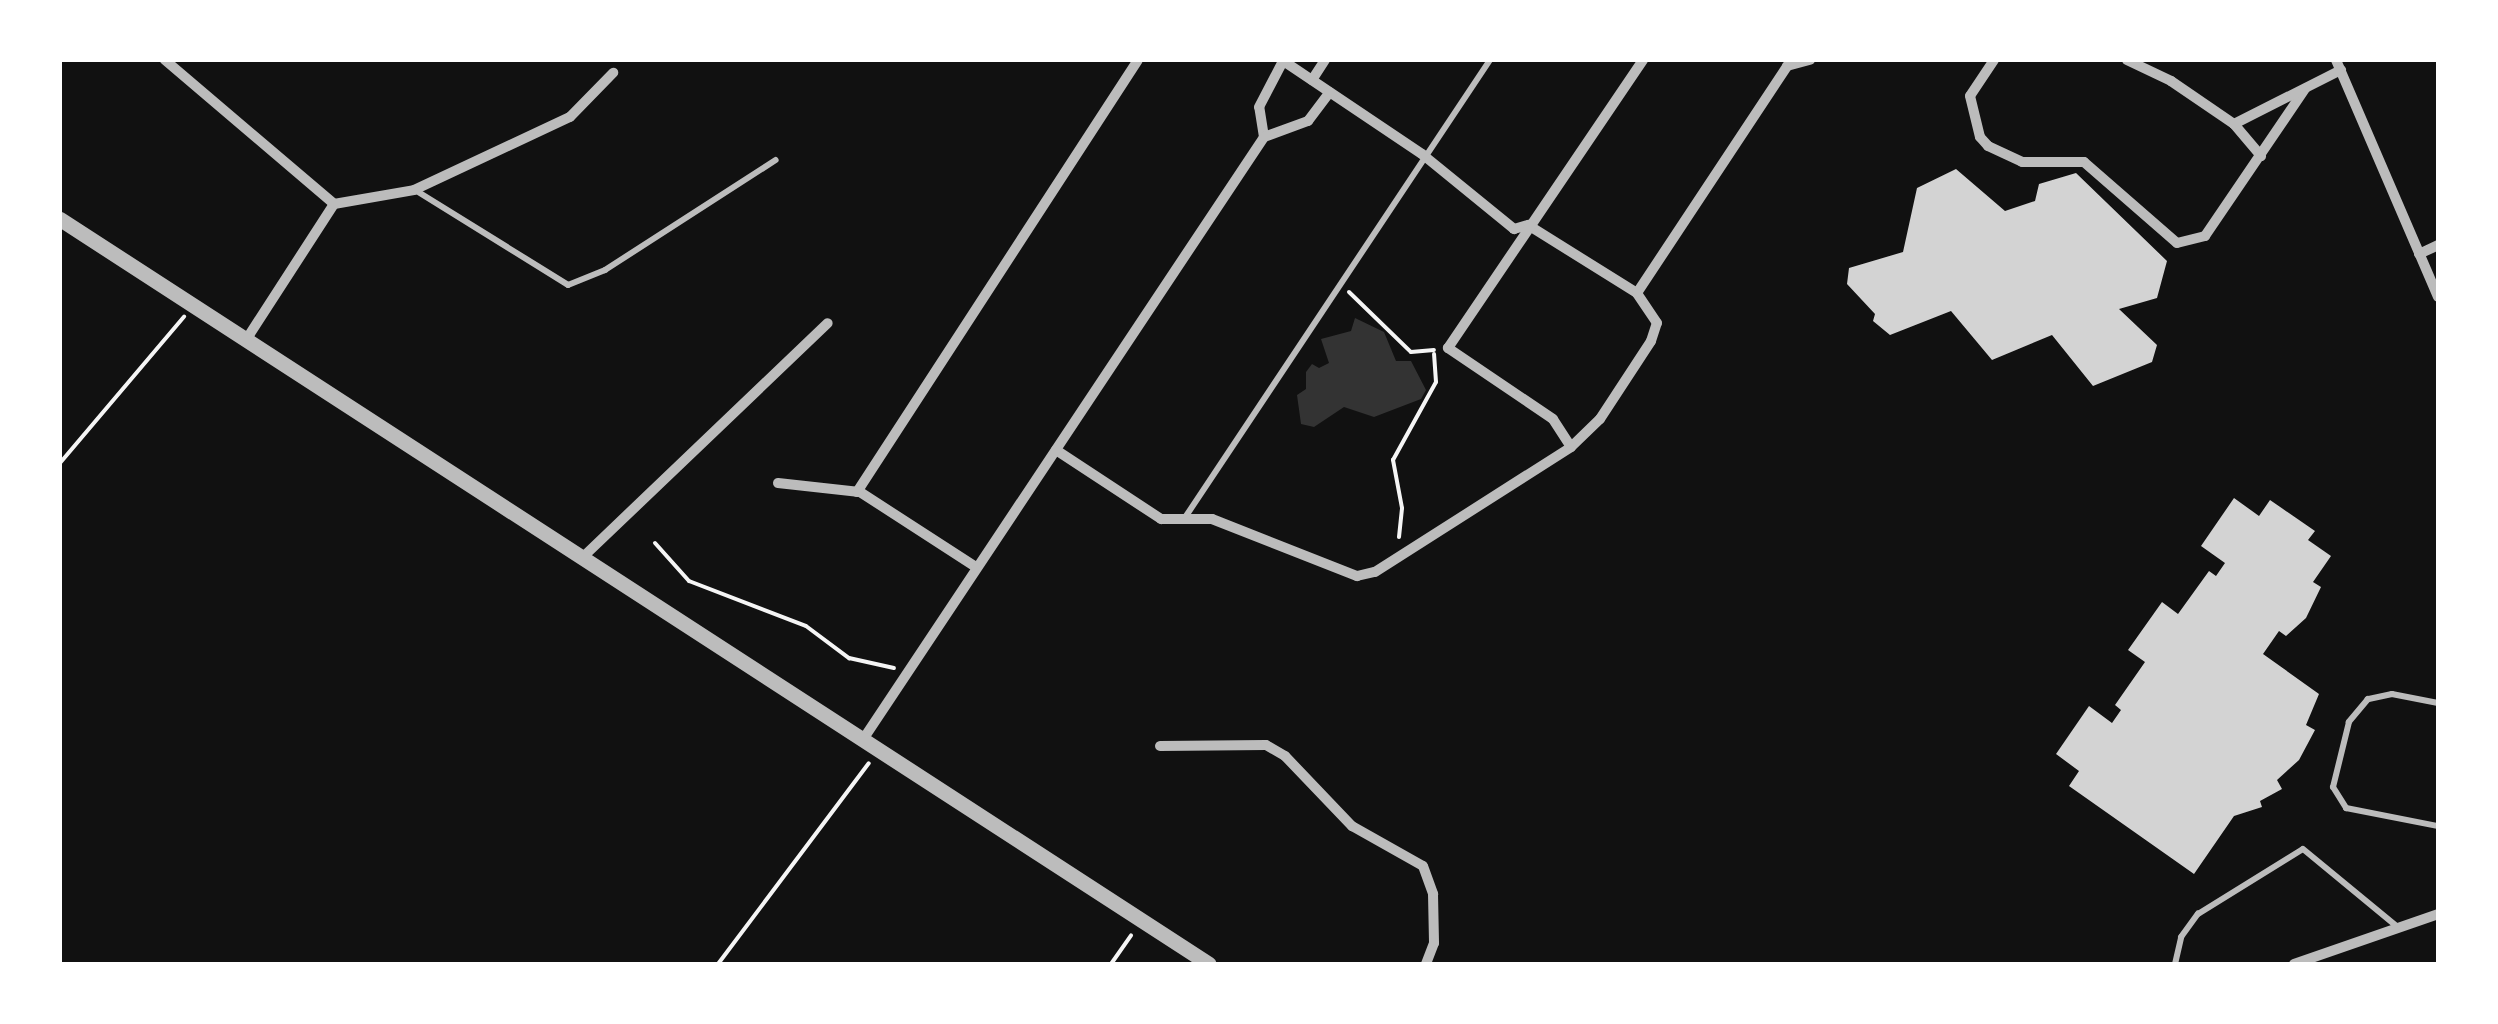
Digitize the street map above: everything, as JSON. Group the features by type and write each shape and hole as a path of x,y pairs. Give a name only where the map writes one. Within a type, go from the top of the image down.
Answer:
{"street":[{"path":"165,60 334,204"},
{"path":"858,492 1138,60"},
{"path":"1056,450 1161,519 1212,519 1357,576 1392,560 1571,447 1600,419 1651,341 1656,323 1637,293 1528,225 1514,229 1422,154 1283,60 1259,107 1264,137"},
{"path":"1312,80 1324,60"},
{"path":"1571,447 1553,419 1448,348 1642,60"},
{"path":"1637,293 1782,63 1810,60"},
{"path":"1994,60 1970,96 1980,137 2022,162 2084,162 2177,243 2205,236 2305,88"},
{"path":"2127,60 2171,80 2234,124 2261,156"},
{"path":"2234,124 2305,88 2339,65 2438,297"},
{"path":"248,336 334,204 414,190 570,116 612,73"},
{"path":"862,741 1264,137 1308,121 1330,92"},
{"path":"60,219 197,302 862,741 1209,964"},
{"path":"2419,254 2438,245"},
{"path":"584,556 828,323"},
{"path":"778,483 858,492 976,567"},
{"path":"1160,746 1266,745 1352,826 1423,866 1434,894 1434,943 1426,964"},
{"path":"2294,964 2438,914"}],"lane":[{"path":"1184,519 1422,154 1490,60"},
{"path":"414,190 568,285 604,270 776,160"},
{"path":"2438,703 2392,694 2368,699 2349,722 2333,787 2346,808 2438,826"},
{"path":"2175,964 2181,937 2198,914 2304,848 2399,928"}],"path":[{"path":"1337,283 1412,352 1448,348"},
{"path":"60,462 197,302"},
{"path":"1392,560 1402,508 1393,460 1436,382 1434,350"},
{"path":"655,543 689,581 806,626 849,658 908,671"},
{"path":"718,964 878,751"},
{"path":"1111,964 1141,920"}],"shaded area":[{"path":"1355,318 1384,332 1396,361 1411,361 1426,390 1421,399 1374,417 1344,407 1314,427 1301,424 1297,395 1306,389 1306,372 1312,364 1319,368 1329,363 1321,339 1351,331"}],"building":[{"path":"1956,169 2005,211 2035,201 2039,184 2076,173 2167,261 2157,298 2119,309 2157,345 2152,362 2093,386 2052,335 1992,360 1951,311 1890,335 1873,321 1875,314 1847,284 1849,268 1903,252 1917,188"},
{"path":"2234,498 2259,516 2270,500 2315,531 2308,540 2331,556 2313,582 2321,587 2306,618 2286,636 2279,631 2263,654 2319,694 2306,725 2315,730 2299,760 2277,780 2282,789 2260,801 2262,807 2234,816 2194,874 2069,786 2079,771 2056,754 2089,706 2112,723 2121,710 2115,705 2145,662 2128,650 2162,602 2178,614 2209,571 2216,576 2225,563 2201,546"}]}
